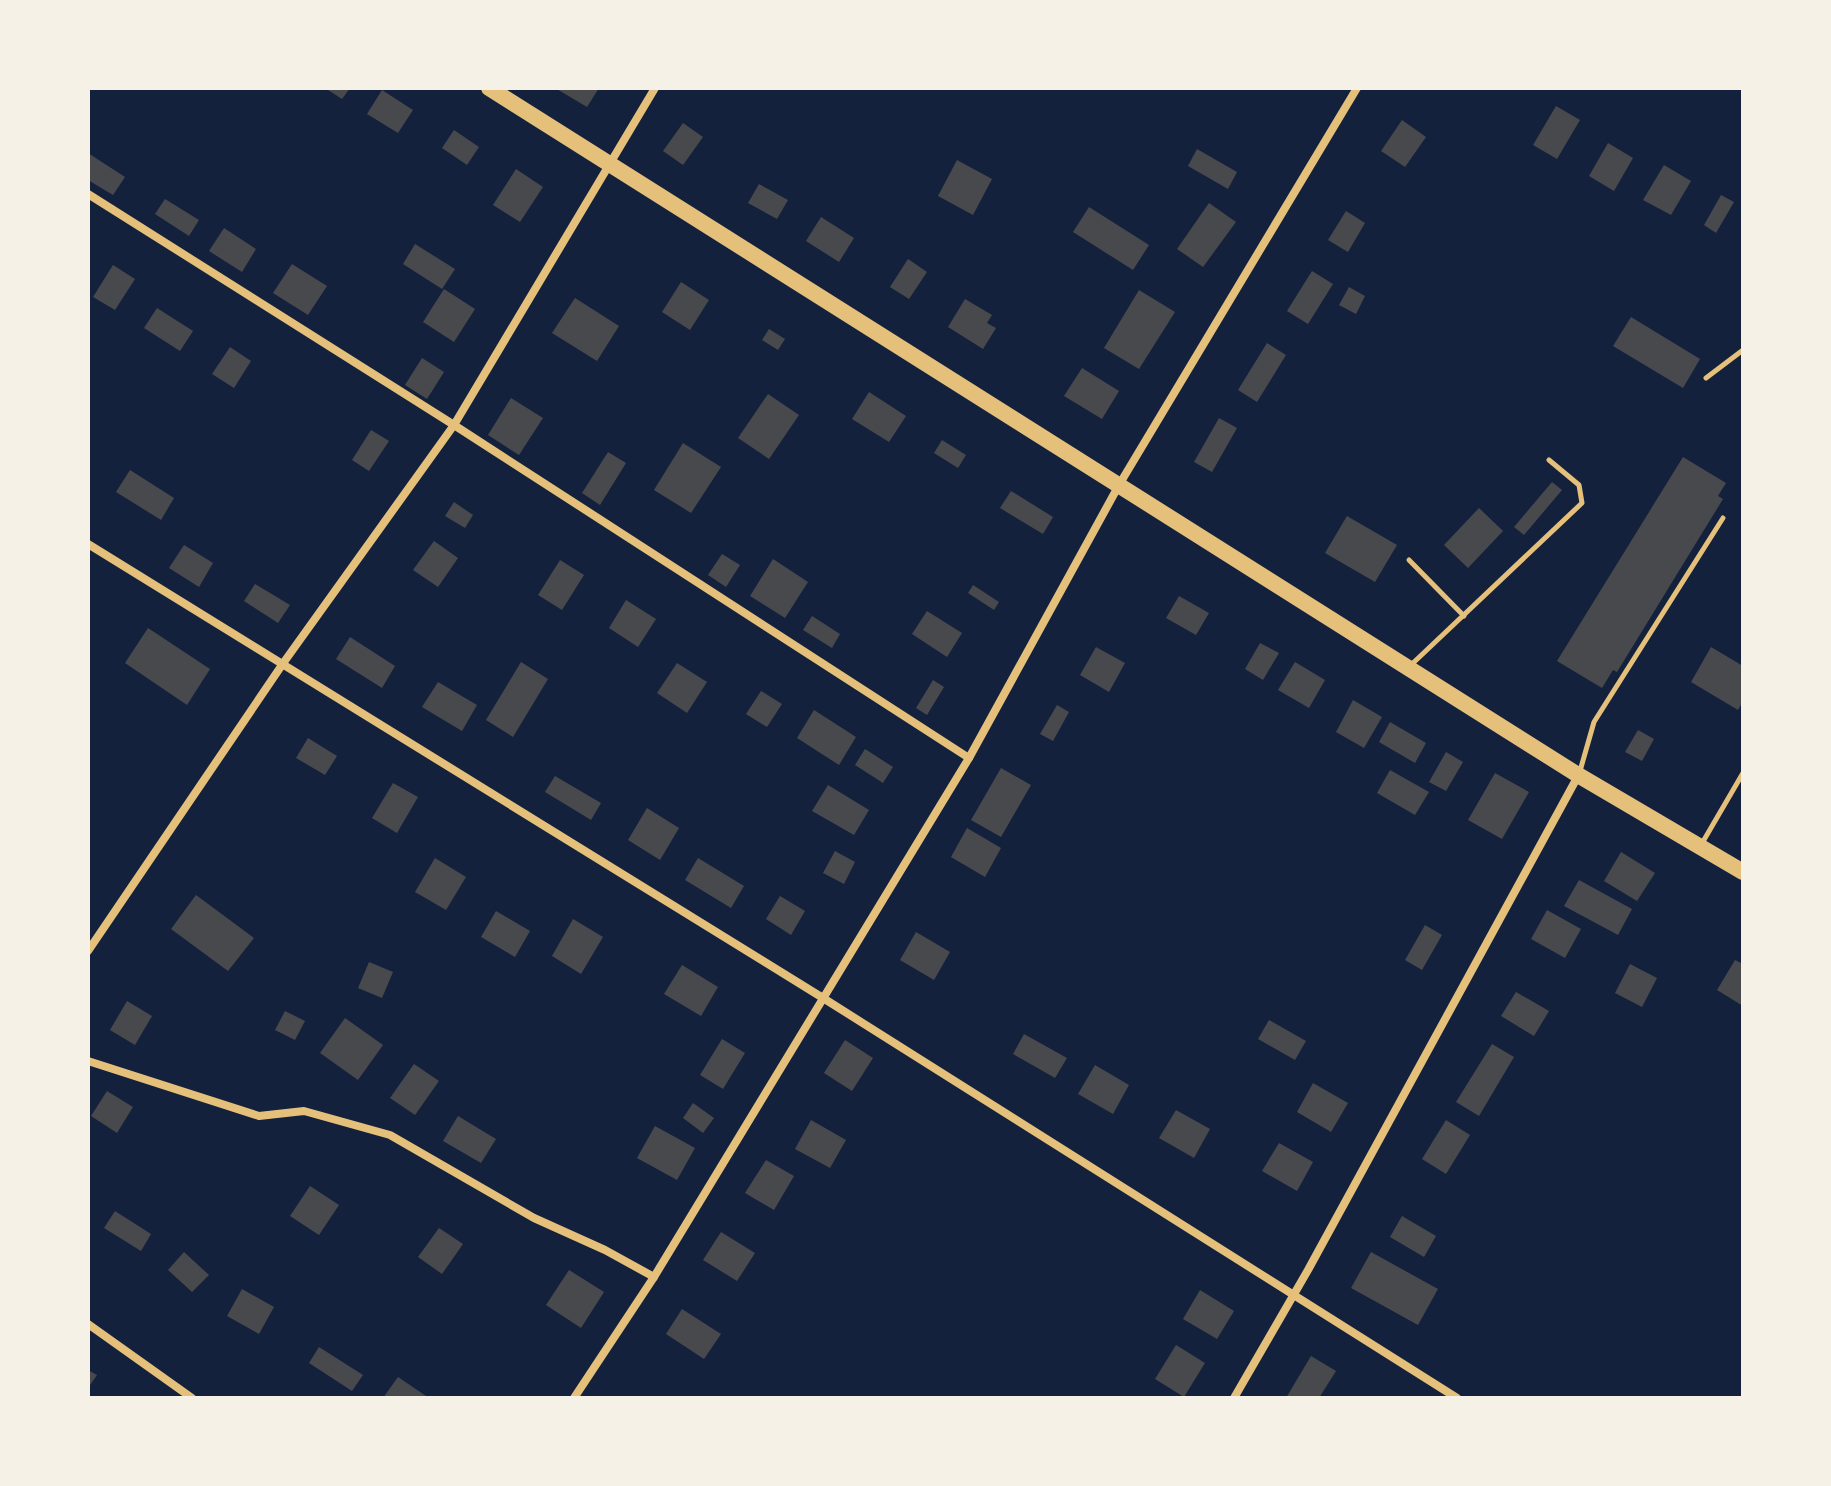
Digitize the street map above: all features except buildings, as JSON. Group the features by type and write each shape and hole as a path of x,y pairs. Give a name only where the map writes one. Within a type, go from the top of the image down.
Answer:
{"main road":[{"path":"489,88 1578,775 1743,872"}],"street":[{"path":"88,951 281,665 454,425 655,88"},
{"path":"574,1398 654,1277 969,758 1119,485 1357,88"},
{"path":"88,194 454,425 969,758"},
{"path":"88,544 823,998 1457,1398"},
{"path":"1234,1398 1578,775"},
{"path":"88,1061 259,1116 304,1111 390,1135 534,1218 605,1250 654,1277"},
{"path":"88,1324 192,1398"}],"lane":[{"path":"1706,378 1743,350"},
{"path":"1408,668 1582,503 1579,485 1549,460"},
{"path":"1578,775 1594,722 1723,518"},
{"path":"1409,560 1464,616"},
{"path":"1700,847 1743,773"}]}
